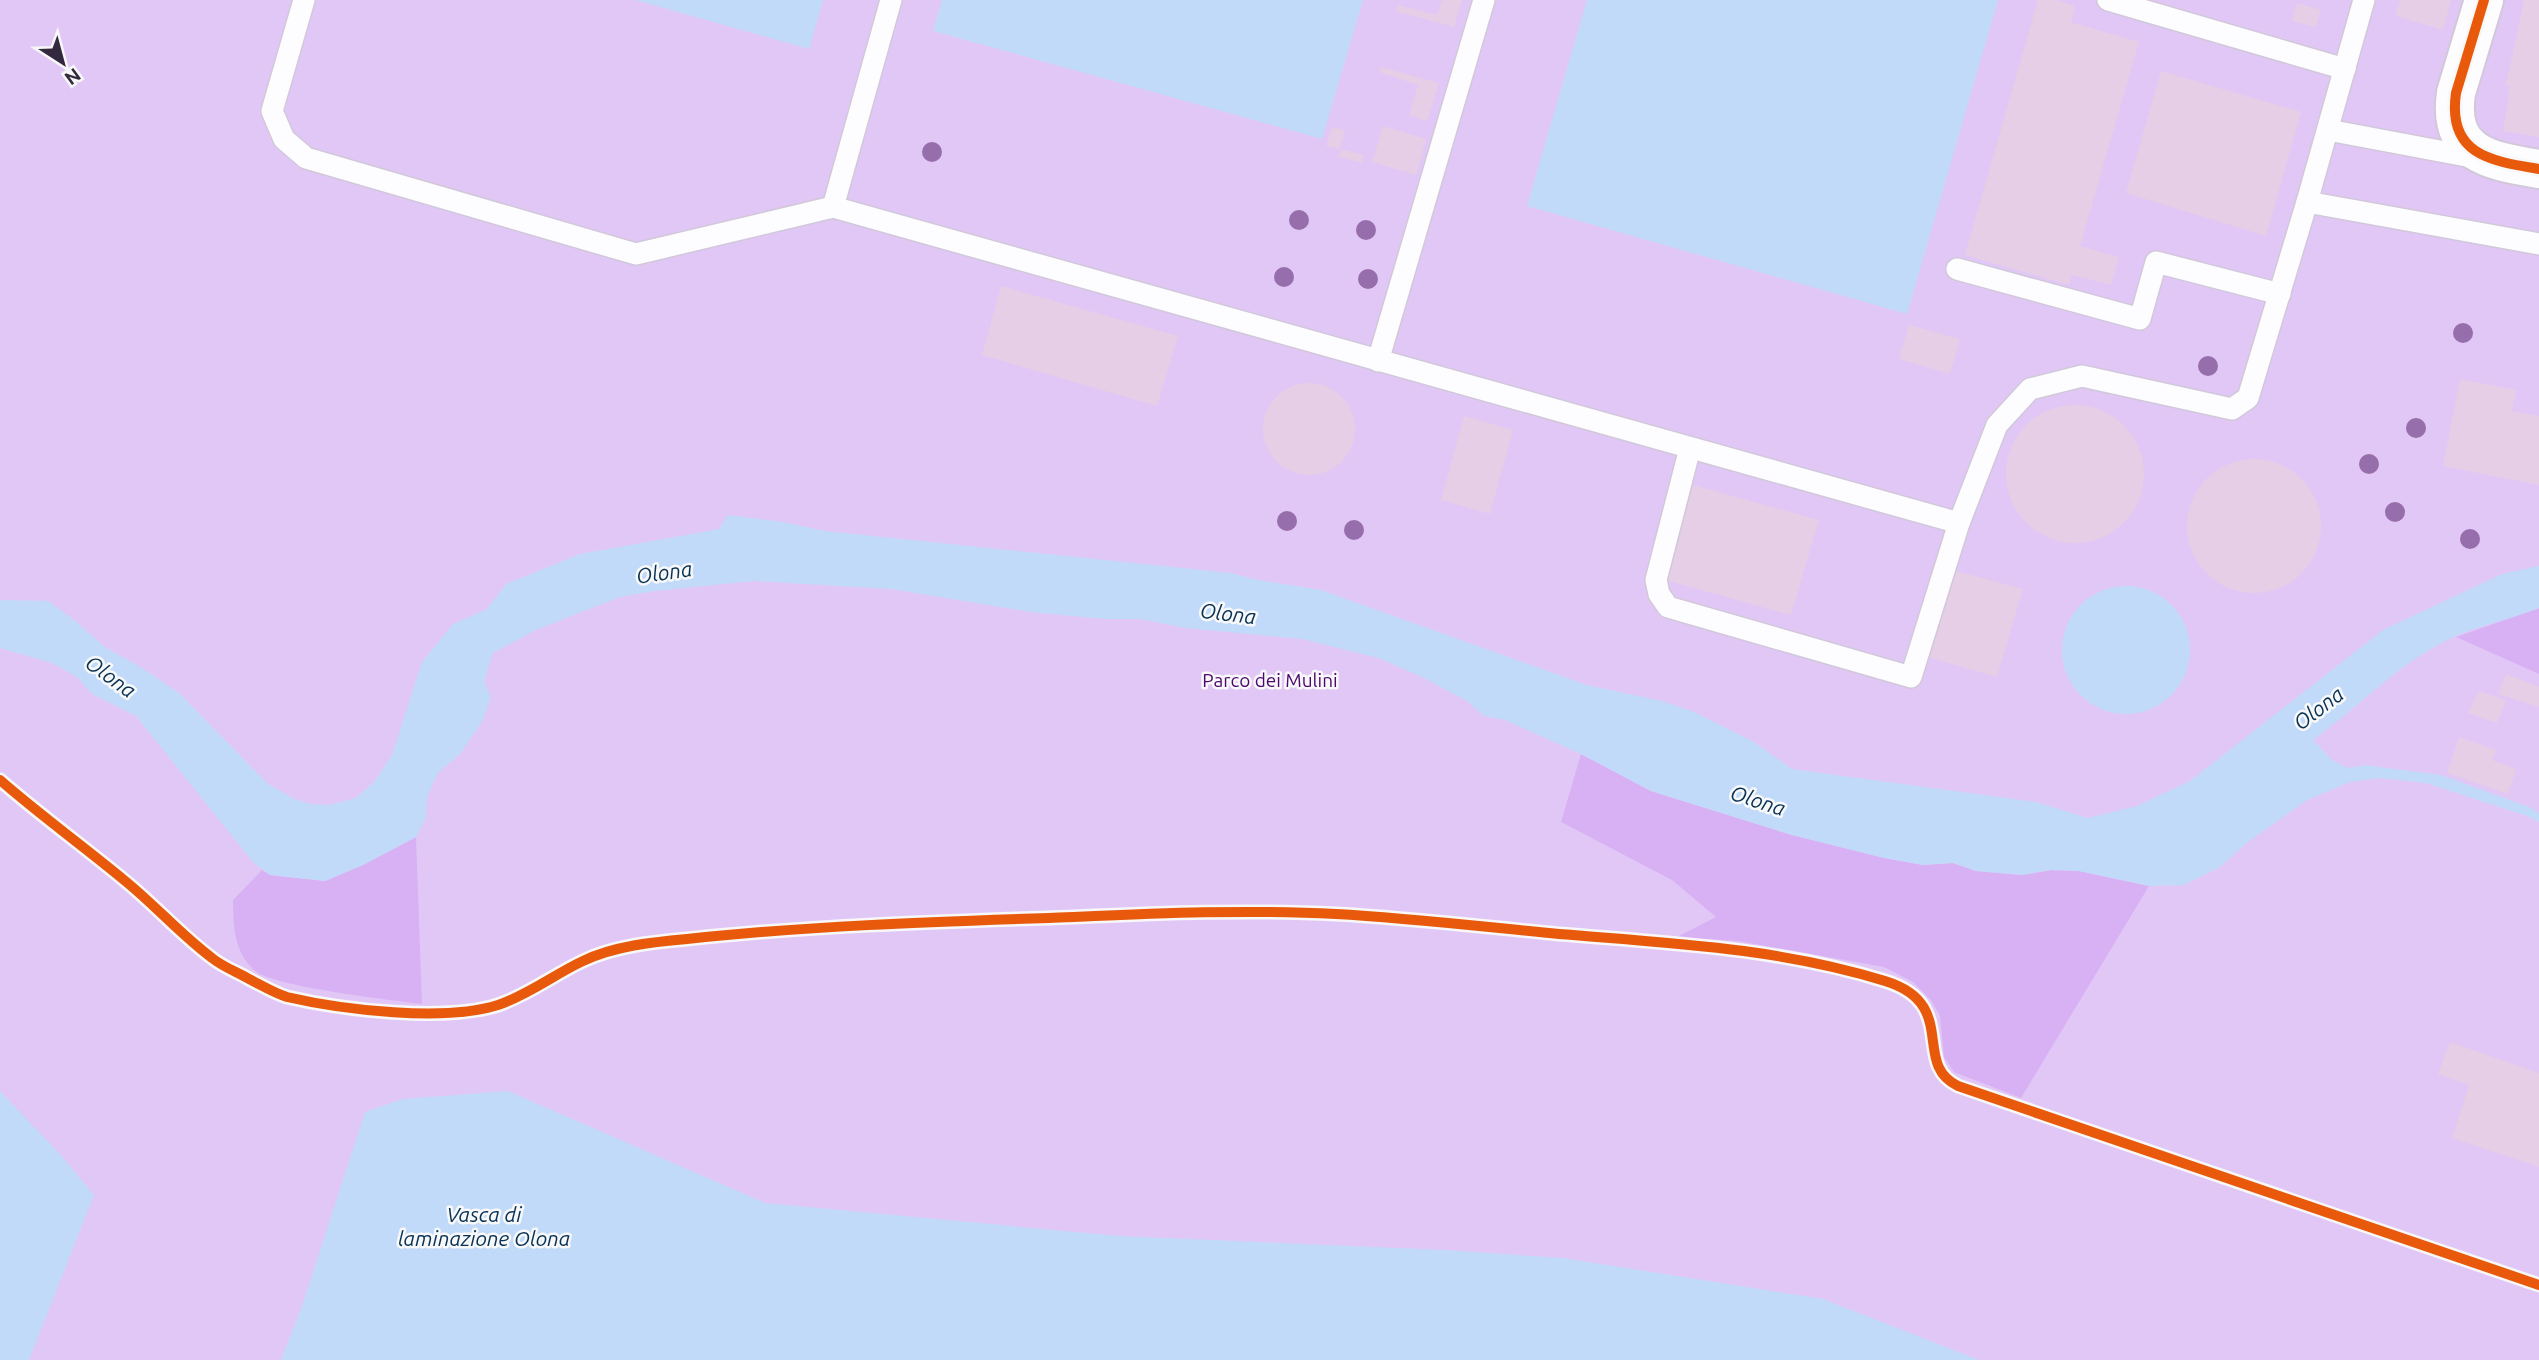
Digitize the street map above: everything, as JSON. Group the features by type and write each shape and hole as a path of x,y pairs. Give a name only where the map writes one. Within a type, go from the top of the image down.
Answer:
{"street":[{"path":"2484,0 2456,93 2456,124 2462,138 2472,150 2485,158 2539,169"}],"lane":[{"path":"304,0 272,111 284,139 306,158 636,254 834,207 1959,523"},
{"path":"834,207 891,0"},
{"path":"1378,361 1484,0"},
{"path":"2108,0 2345,69"},
{"path":"1690,448 1656,580 1659,594 1668,607 1911,677 1959,523 1997,425 2030,389 2082,376 2232,409 2248,398 2364,0"},
{"path":"2328,130 2500,163"},
{"path":"2307,202 2539,244"},
{"path":"1957,269 2140,319 2156,262 2280,294"}],"green space":[{"name":"Parco dei Mulini","path":"0,0 2539,0 2539,1360 0,1360"}],"shaded area":[{"path":"2539,608 2539,674 2456,637"},
{"path":"1581,754 1651,791 1792,835 1884,858 1923,865 1953,863 1976,871 2022,875 2051,870 2079,871 2149,886 2021,1098 1954,1072 1944,1057 1940,1016 1931,1000 1913,982 1884,967 1738,941 1677,937 1716,917 1672,880 1561,822"},
{"path":"416,837 422,1004 284,982 265,976 247,963 236,938 233,900 262,870 270,875 325,881 363,865"}],"water":[{"path":"635,0 823,0 809,49"},
{"path":"942,0 1363,0 1322,139 933,31"},
{"path":"1587,0 1998,0 1907,314 1527,206"},
{"name":"Olona","path":"728,515 825,531 1231,573 1321,590 1587,685 1662,701 1694,712 1754,742 1792,769 2036,802 2088,818 2137,806 2190,781 2383,630 2502,574 2539,566 2539,608 2458,635 2429,650 2394,674 2313,740 2332,760 2348,768 2365,765 2441,775 2529,807 2539,813 2539,822 2426,783 2379,778 2350,782 2307,800 2248,842 2220,867 2184,885 2149,886 2079,871 2051,870 2022,875 1976,871 1953,863 1923,865 1792,835 1651,791 1581,754 1505,720 1484,716 1467,701 1420,676 1378,658 1302,639 1186,628 1140,619 1104,619 1030,612 891,589 754,581 620,597 536,630 493,653 484,682 491,697 482,722 460,754 438,773 427,797 426,818 416,837 363,865 325,881 270,875 253,862 136,716 92,694 77,677 52,663 0,648 0,600 48,601 105,647 179,693 267,783 294,799 329,805 356,798 374,782 392,755 422,662 453,624 487,609 506,584 580,554 719,529"},
{"path":"2126,586 2150,591 2171,605 2185,626 2190,650 2185,674 2171,695 2150,709 2126,714 2102,709 2081,695 2067,674 2062,650 2067,626 2081,605 2102,591"},
{"path":"0,1091 59,1153 94,1195 29,1360 0,1360"},
{"name":"Vasca di laminazione Olona","path":"508,1091 765,1203 1119,1236 1444,1250 1563,1258 1823,1299 1979,1360 281,1360 302,1306 365,1112 402,1099"}],"building":[{"path":"1442,0 1462,0 1454,27 1396,11 1398,5 1437,15"},
{"path":"2038,0 2056,0 2075,6 2071,22 2139,42 2080,246 2119,257 2111,285 2072,275 2069,285 1965,255"},
{"path":"2400,0 2451,0 2443,30 2396,16"},
{"path":"2524,0 2539,0 2539,137 2503,131 2510,87 2506,85"},
{"path":"2297,3 2321,10 2316,27 2292,21"},
{"path":"1381,67 1439,83 1427,121 1409,115 1418,85 1379,72"},
{"path":"2161,71 2301,112 2266,236 2126,193"},
{"path":"1383,126 1426,139 1416,175 1372,162"},
{"path":"1332,127 1345,130 1340,149 1326,146"},
{"path":"1341,149 1364,155 1362,163 1339,157"},
{"path":"1001,286 1178,336 1157,406 982,355"},
{"path":"1909,325 1960,339 1950,374 1899,359"},
{"path":"2460,379 2516,390 2512,411 2539,416 2539,485 2443,466"},
{"path":"1309,383 1326,387 1341,397 1351,412 1355,429 1351,446 1341,461 1326,471 1309,475 1292,471 1277,461 1267,446 1263,429 1267,412 1277,397 1292,387"},
{"path":"2075,405 2101,410 2124,425 2139,448 2144,474 2139,500 2124,523 2101,538 2075,543 2049,538 2026,523 2011,500 2006,474 2011,448 2026,425 2049,410"},
{"path":"1464,416 1513,430 1490,514 1441,500"},
{"path":"2254,459 2280,464 2302,478 2316,500 2321,526 2316,552 2302,574 2280,588 2254,593 2228,588 2206,574 2192,552 2187,526 2192,500 2206,478 2228,464"},
{"path":"1686,483 1819,520 1791,615 1658,578"},
{"path":"1949,569 2023,589 1997,677 1924,656"},
{"path":"2506,674 2539,687 2539,707 2498,694"},
{"path":"2479,691 2506,700 2497,723 2468,713"},
{"path":"2459,737 2496,750 2492,760 2516,769 2508,794 2447,773"},
{"path":"2450,1042 2539,1073 2539,1167 2452,1138 2469,1085 2438,1074"}],"cycle path":[{"path":"2484,0 2456,93 2455,114 2458,130 2466,142 2489,158 2539,169"},
{"path":"0,780 124,880 190,940 221,964 287,997 364,1010 451,1013 498,1005 595,956 621,948 661,942 868,925 1156,914 1264,912 1420,920 1724,948 1805,961 1885,981 1908,991 1921,1004 1929,1019 1937,1064 1944,1076 1958,1086 2539,1285"}]}
